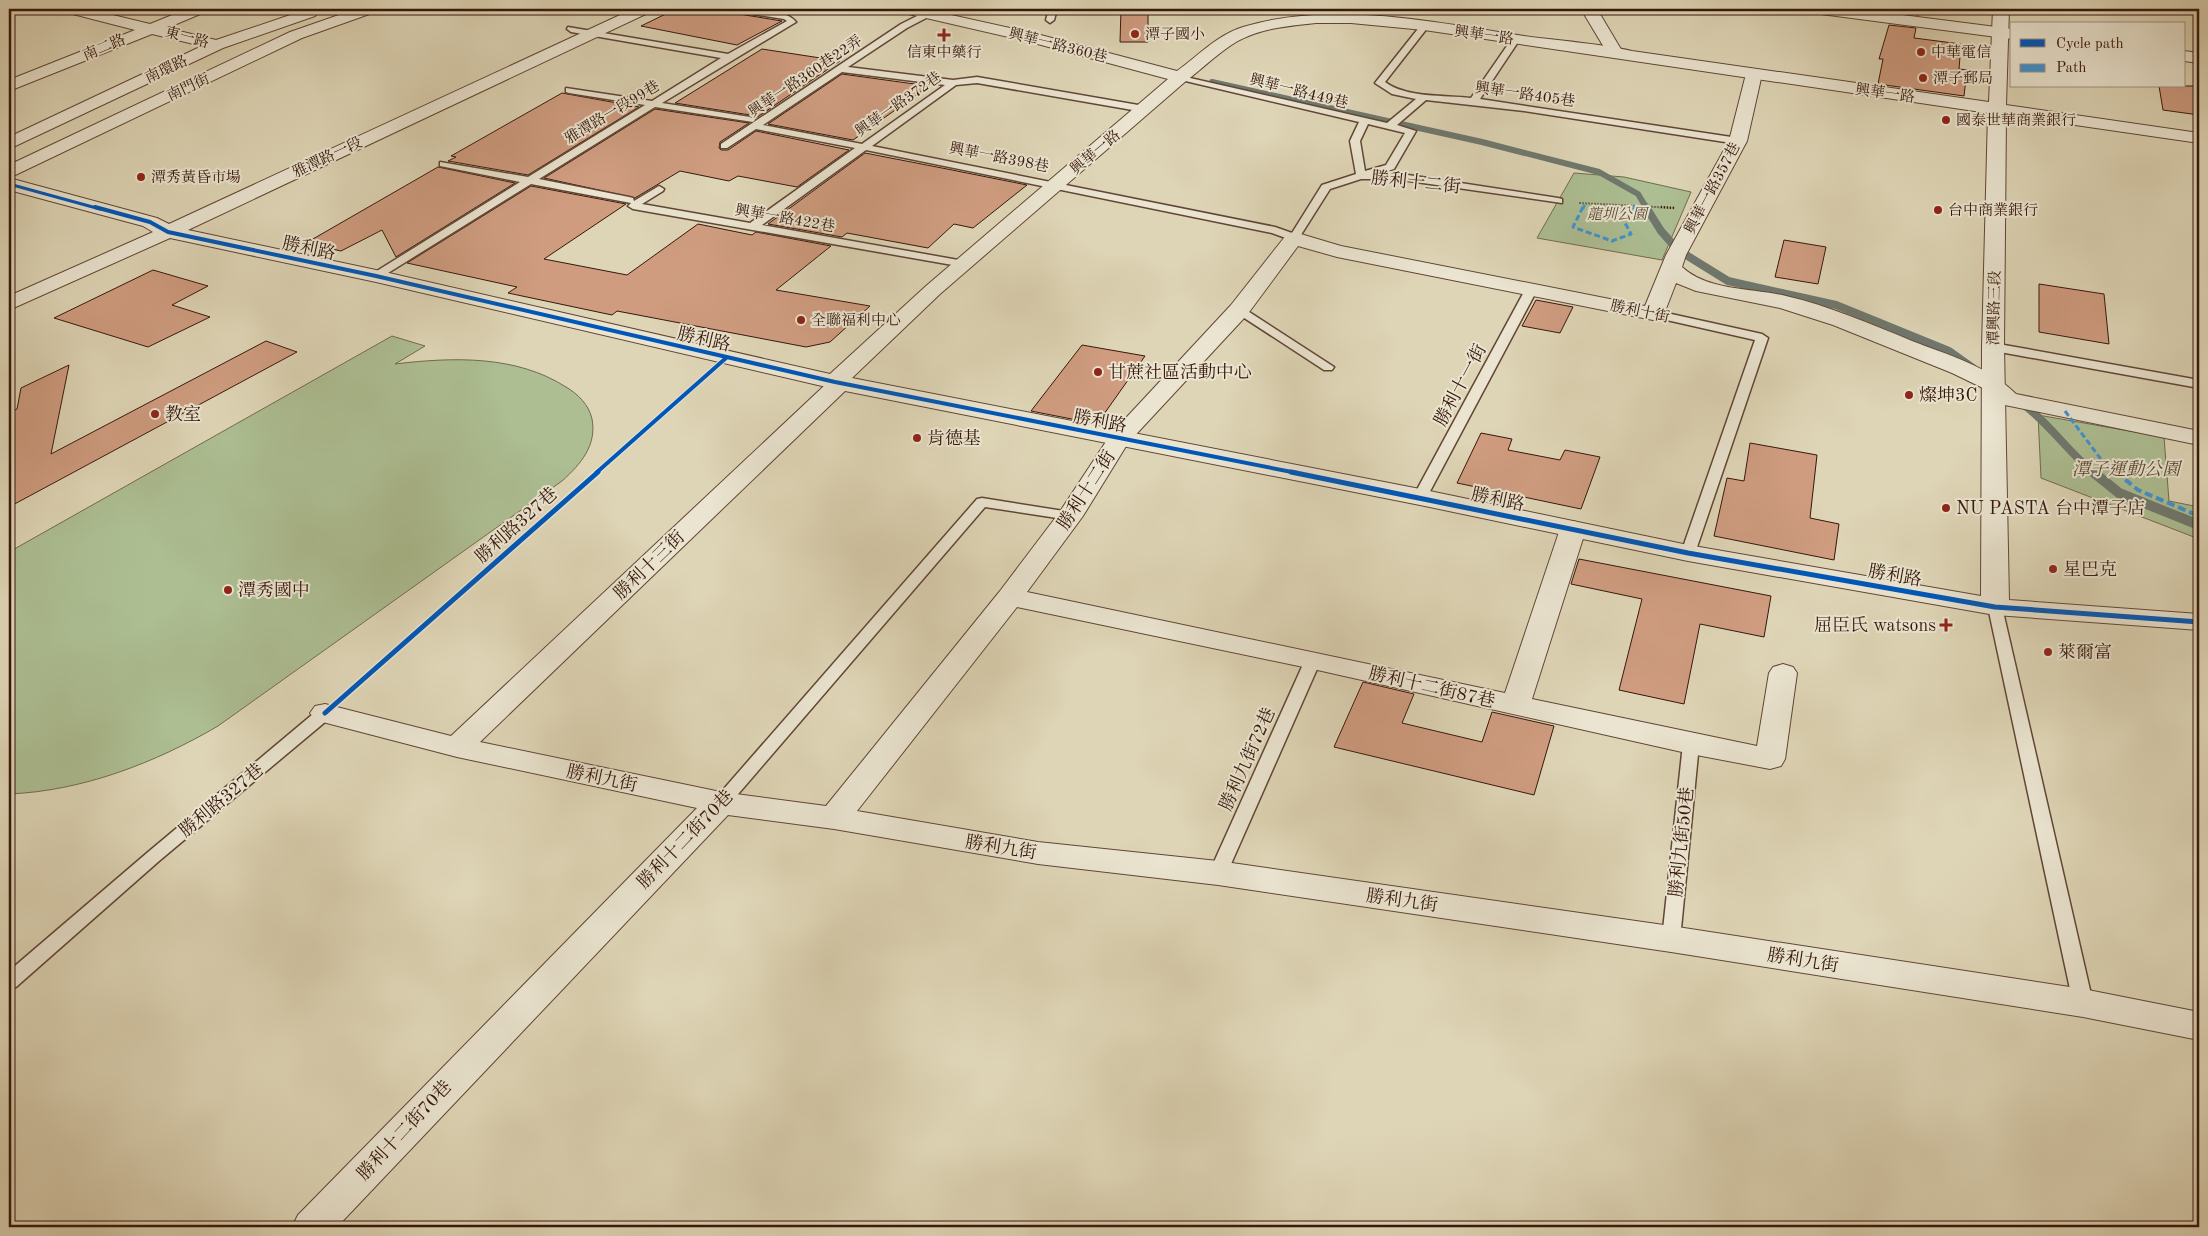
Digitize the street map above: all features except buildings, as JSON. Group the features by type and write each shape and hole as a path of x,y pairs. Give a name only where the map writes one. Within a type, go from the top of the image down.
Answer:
{"street":[{"name":"東一路","path":"70,9 151,27 217,45"},
{"name":"南二路","path":"9,86 151,27 200,9"},
{"name":"南環路","path":"9,144 217,45 293,18 329,9"},
{"name":"南門街","path":"9,172 296,35 370,9"},
{"name":"雅潭路一段","path":"9,304 159,227 614,9"},
{"name":"雅潭路一段","path":"97,245 159,227 645,9"},
{"name":"興華一路360巷","path":"905,9 1033,38 1180,77"},
{"path":"1589,9 1614,51"},
{"path":"1821,9 2006,34"},
{"name":"潭興路三段","path":"1995,607 1998,386 1993,347 1997,109 2006,34 2001,9"},
{"name":"興華一路","path":"834,382 933,290 1180,77 1218,46 1233,37 1260,27 1312,19 1342,18 1424,27 1551,45 1614,51 1632,56 2199,138"},
{"path":"2186,56 2199,58"},
{"name":"興華一路357巷","path":"1652,314 1676,255 1738,141 1754,74"},
{"name":"勝利路","path":"9,184 159,227 834,382 1420,497 1688,553 1995,607 2199,622"},
{"name":"勝利十街","path":"1294,238 1337,251 1652,314"},
{"name":"勝利十二街","path":"834,818 1010,597 1070,516 1119,439 1239,310 1294,238"},
{"path":"1676,255 1682,278 1703,286 1784,302 1841,320 1960,368 2041,406 2199,438"},
{"name":"勝利十三街","path":"457,747 837,386 834,382"},
{"path":"1516,705 1573,529"},
{"name":"勝利十二街87巷","path":"1010,597 1313,660 1691,744 1770,759 1783,673"},
{"name":"勝利九街","path":"325,713 457,747 721,803 834,818 1038,853 1218,873 1671,939 2083,1002 2199,1026"},
{"name":"勝利十二街70巷","path":"312,1227 721,803"}],"lane":[{"name":"雅潭路一段99巷","path":"376,276 728,57 792,22 787,17 739,9"},
{"path":"1050,20 1053,9"},
{"name":"興華一路360巷22弄","path":"724,146 753,123 842,68 904,26 927,14"},
{"name":"興華一路405巷","path":"1424,27 1380,84 1386,89 1738,141"},
{"path":"570,29 728,57"},
{"path":"1474,101 1514,42"},
{"path":"842,68 953,83"},
{"name":"興華一路449巷","path":"1180,77 1364,122 1393,123 1411,131 1390,166 1361,176"},
{"name":"興華一路372巷","path":"751,228 953,83 977,80 1144,109"},
{"name":"興華一路398巷","path":"569,90 753,123 1057,184 1275,230 1294,238"},
{"path":"1393,123 1425,96"},
{"path":"1361,176 1355,141 1364,122"},
{"path":"444,164 629,200"},
{"name":"勝利十二街","path":"1294,238 1326,187 1361,176 1395,176 1558,201"},
{"name":"興華一路422巷","path":"660,189 633,206 964,264"},
{"name":"勝利十一街","path":"1420,497 1531,290"},
{"path":"1239,310 1328,367"},
{"name":"勝利十街","path":"1652,314 1762,338 1688,553"},
{"path":"1993,347 2199,384"},
{"name":"勝利十二街70巷","path":"721,803 982,502 1070,516"},
{"path":"1995,607 2083,1002"},
{"name":"勝利九街72巷","path":"1218,873 1313,660"},
{"name":"勝利路327巷","path":"9,982 153,857 325,713"},
{"name":"勝利九街50巷","path":"1671,939 1691,744"}],"path":[{"path":"1558,201 1657,207"}],"green space":[{"name":"龍圳公園","path":"1574,173 1624,177 1691,192 1662,260 1537,238"},
{"path":"392,336 425,346 395,364 439,360 484,361 526,369 566,387 582,400 591,414 592,437 590,446 581,461 562,481 218,726 169,752 117,773 64,787 9,794 9,552"},
{"name":"潭子運動公園","path":"2038,415 2164,437 2169,501 2199,507 2199,539 2041,478"}],"waterway":[{"path":"1212,82 1482,142 1599,172 1638,194 1647,209"},
{"path":"1646,207 1661,231 1678,250 1728,281 1836,305 1949,351 1973,368"},
{"path":"2023,404 2042,420 2094,473"},
{"path":"2093,472 2119,493 2199,525"}],"marked path":[{"path":"1585,204 1573,227 1612,241 1631,234 1623,219 1635,206"},
{"path":"2065,411 2100,458 2138,490 2199,516"}],"cycle path":[{"path":"9,184 150,222 168,232 376,276 835,382 1420,497 1688,553 1995,607 2199,622"},
{"path":"325,713 726,358"}],"place":[{"name":"潭子國小","path":"1135,34"},
{"name":"信東中藥行","path":"944,35"},
{"name":"中華電信","path":"1921,52"},
{"name":"潭子郵局","path":"1923,78"},
{"name":"國泰世華商業銀行","path":"1946,120"},
{"name":"潭秀黃昏市場","path":"141,177"},
{"name":"台中商業銀行","path":"1938,210"},
{"name":"全聯福利中心","path":"801,320"},
{"name":"甘蔗社區活動中心","path":"1098,372"},
{"name":"燦坤3C","path":"1909,395"},
{"name":"教室","path":"155,414"},
{"name":"肯德基","path":"917,438"},
{"name":"NU PASTA 台中潭子店","path":"1946,508"},
{"name":"星巴克","path":"2053,569"},
{"name":"潭秀國中","path":"228,590"},
{"name":"屈臣氏 watsons","path":"1946,625"},
{"name":"萊爾富","path":"2048,652"}]}
